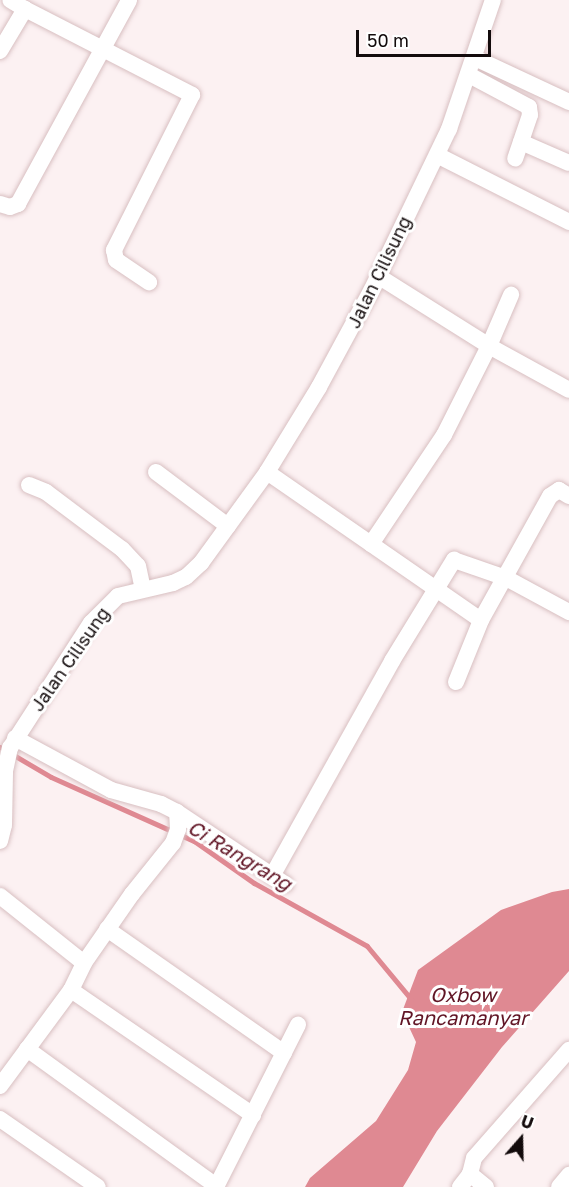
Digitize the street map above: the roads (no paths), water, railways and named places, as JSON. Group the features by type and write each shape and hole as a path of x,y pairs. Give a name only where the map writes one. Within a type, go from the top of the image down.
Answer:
{"street":[{"path":"10,0 192,94 114,250 116,260 149,282"},
{"path":"0,204 10,207 18,204 129,0"},
{"name":"Jalan Cilisung","path":"13,743 91,623 118,596 143,589 163,587 186,577 201,562 267,472 338,354 437,155 469,75 493,0"},
{"path":"0,51 25,9"},
{"path":"475,58 569,102"},
{"path":"469,75 529,107 531,115 515,159"},
{"path":"521,142 569,163"},
{"path":"437,155 569,222"},
{"path":"378,276 489,346 569,390"},
{"path":"371,544 444,435 489,346 511,295"},
{"path":"156,472 228,526"},
{"path":"267,472 481,620"},
{"path":"28,484 46,492 122,549 138,566 142,575 143,589"},
{"path":"456,682 481,620 553,491 559,490 569,496"},
{"path":"0,841 4,825 5,771 13,743 111,790 161,804 177,812 279,880 387,670 454,560 506,578 569,612"},
{"path":"0,1086 71,990 84,963 175,836 177,812"},
{"path":"0,896 84,963"},
{"path":"107,929 284,1053"},
{"path":"71,990 253,1115"},
{"path":"27,1049 216,1186 298,1025"},
{"path":"486,1187 465,1180 474,1158 569,1050"},
{"path":"0,1119 98,1187"},
{"path":"559,1187 569,1175"}],"water":[{"name":"Oxbow Rancamanyar","path":"569,889 569,971 502,1047 437,1131 403,1187 305,1187 310,1178 376,1121 408,1070 416,1042 402,1012 418,970 501,910 552,892"}],"waterway":[{"name":"Ci Rangrang","path":"0,747 51,777 194,841 254,883 367,946 411,999"}]}
